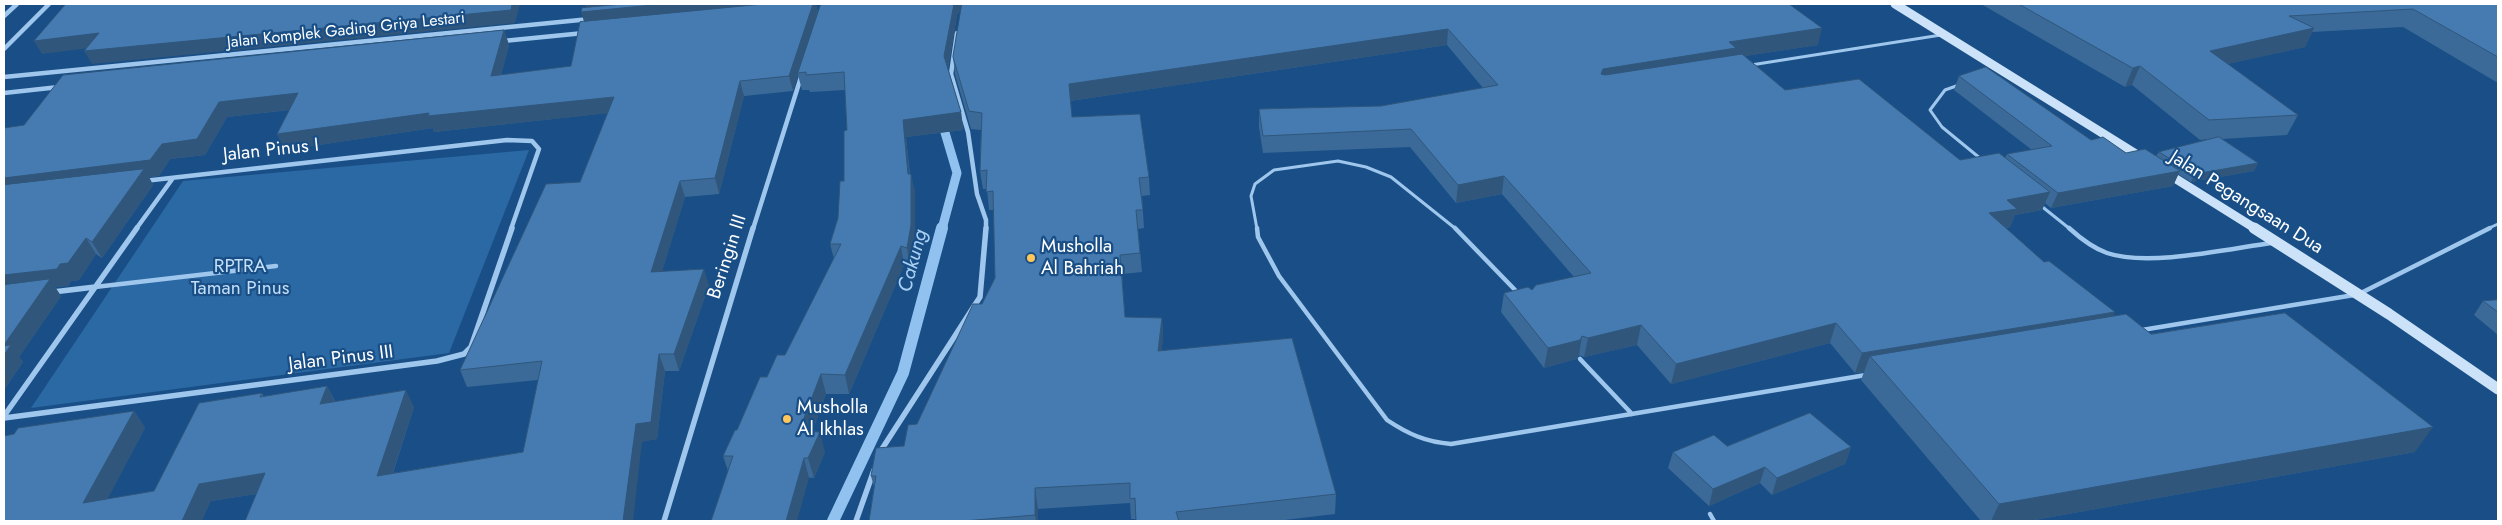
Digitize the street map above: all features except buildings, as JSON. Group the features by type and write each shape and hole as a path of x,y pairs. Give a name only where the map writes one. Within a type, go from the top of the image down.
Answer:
{"main road":[{"name":"Jalan Pegangsaan Dua","path":"1895,4 2358,294 2498,389"}],"street":[{"path":"4,16 17,4"},
{"path":"4,49 49,4"},
{"name":"Jalan Komplek Gading Griya Lestari","path":"4,77 601,18"},
{"path":"856,521 880,450 913,403 955,332 980,297 986,220 977,194 964,117 951,74 960,24"},
{"path":"497,42 586,33"},
{"name":"Beringin III","path":"664,521 727,311 802,74"},
{"path":"4,93 63,87"},
{"name":"Jalan Pinus I","path":"135,182 507,140 532,141 539,149"},
{"name":"Jalan Pinus III","path":"4,417 437,361 464,354 471,347 539,149"},
{"path":"4,417 173,178"},
{"path":"49,293 95,287"}],"lane":[{"path":"1745,66 1944,34"},
{"path":"1961,84 1945,90 1930,110 1942,127 1987,163"},
{"path":"1523,298 1457,230 1392,176 1366,167 1338,161 1299,165 1274,170 1255,184 1250,196 1258,237 1279,276 1386,420 1405,432 1429,443 1451,444 1877,374"},
{"path":"2039,204 2092,245 2110,254 2154,256 2217,251 2276,242"},
{"path":"2132,332 2307,301 2358,294 2498,224"},
{"path":"95,287 276,266"},
{"path":"1580,358 1632,414"},
{"path":"1710,514 1714,521"}],"green space":[{"name":"RPTRA Taman Pinus","path":"529,150 449,353 31,408 183,181"}],"waterway":[{"name":"Cakung","path":"941,119 957,173 942,229"},
{"name":"Cakung","path":"833,521 903,373 942,228"}],"place":[{"name":"Musholla Al Bahriah","path":"1031,258"},
{"name":"Musholla Al Ikhlas","path":"787,419"}]}
